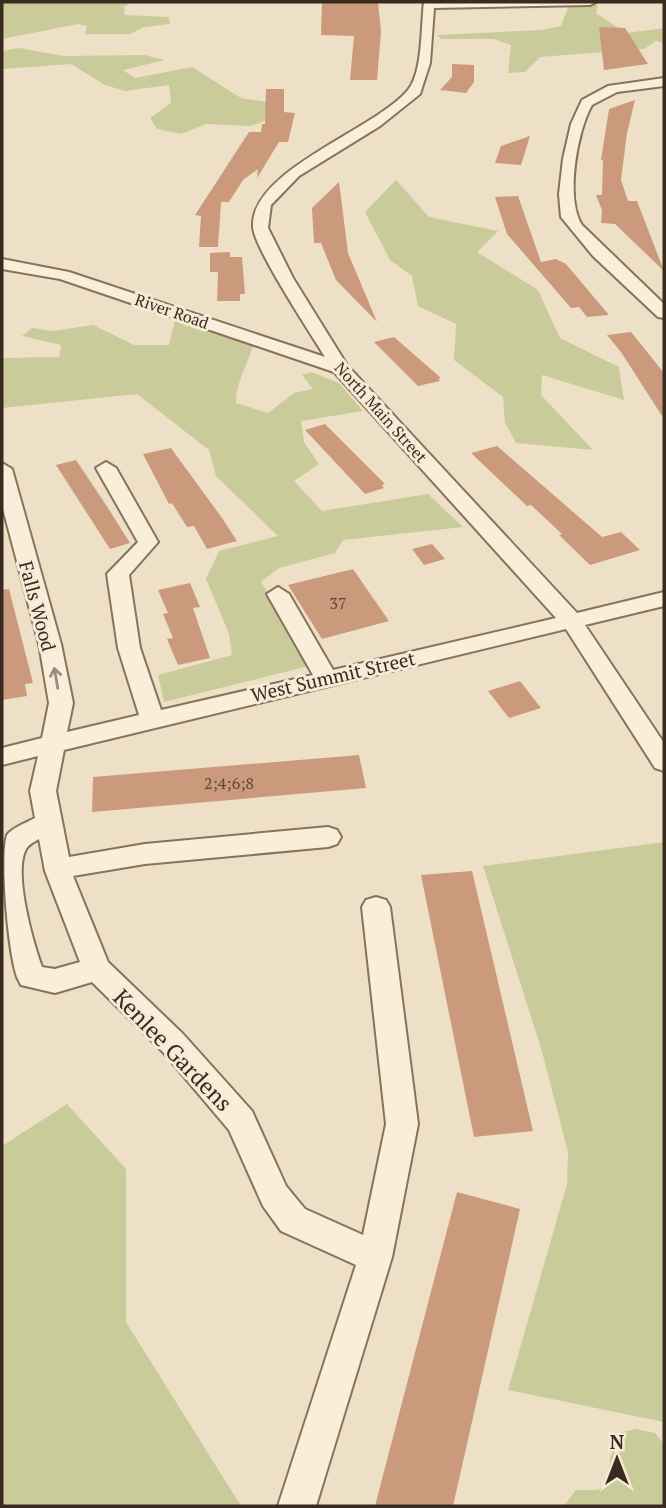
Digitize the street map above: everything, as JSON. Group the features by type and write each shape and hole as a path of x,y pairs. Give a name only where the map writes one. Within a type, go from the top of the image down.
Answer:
{"street":[{"path":"429,3 590,2"},
{"name":"North Main Street","path":"429,3 424,63 415,91 375,124 294,173 264,204 260,228 268,247 340,368 570,619 663,758"},
{"path":"664,82 615,89 588,102 581,111 568,167 566,204 570,220 578,229 664,313"},
{"name":"River Road","path":"2,264 74,278 340,368"},
{"path":"106,468 148,542 146,548 118,573 136,681 152,720"},
{"name":"Falls Wood","path":"2,469 50,644 61,703 58,728 50,744"},
{"path":"278,594 326,677"},
{"name":"West Summit Street","path":"2,756 570,619 664,599"},
{"name":"Kenlee Gardens","path":"50,744 43,791 58,871 97,970 173,1043 241,1121 274,1196 293,1220 375,1257"},
{"path":"49,822 16,842 6,862 18,946 31,977 55,981 97,970"},
{"path":"58,871 83,862 145,854 328,837"},
{"path":"297,1506 375,1257 402,1124 376,907"}],"green space":[{"path":"2,2 132,2 124,7 125,15 169,17 170,24 144,27 130,34 85,34 87,26 78,24 2,39"},
{"path":"569,5 598,5 596,13 626,33 664,28 664,43 656,41 644,49 540,57 525,72 508,73 511,45 494,39 441,39 437,35 542,30 561,26"},
{"path":"19,48 64,56 145,55 165,60 123,70 135,78 192,67 241,98 281,104 281,115 251,126 206,124 181,134 157,129 150,118 171,103 169,85 125,91 105,85 71,64 2,69 2,51"},
{"path":"396,180 429,217 498,231 477,252 538,290 560,338 619,367 624,400 542,375 541,395 593,450 516,443 505,423 503,397 454,360 456,324 418,306 412,276 390,260 365,212"},
{"path":"175,320 253,345 236,403 268,413 294,393 313,389 302,375 311,372 339,383 363,411 301,421 304,442 319,464 294,481 322,511 428,494 463,527 343,540 335,553 279,568 261,582 313,665 164,702 158,675 232,655 229,634 206,579 219,551 278,536 216,476 209,450 137,394 2,408 2,358 59,357 61,345 22,336 32,328 53,331 93,325 134,345 169,345"},
{"path":"664,842 664,1422 508,1390 567,1184 568,1152 541,1048 483,866"},
{"path":"67,1104 126,1169 126,1322 241,1506 2,1506 2,1146"},
{"path":"636,1429 655,1433 664,1444 664,1506 564,1506 576,1490 598,1490 609,1482 610,1458 621,1432"}],"building":[{"path":"322,2 378,2 381,31 377,80 350,80 354,36 321,35"},
{"path":"599,27 625,28 648,64 604,70"},
{"path":"452,64 474,65 474,82 466,93 440,90 452,77"},
{"path":"266,89 284,89 284,112 295,113 288,142 279,142 257,178 258,169 243,180 229,202 221,202 218,247 199,247 201,216 195,215 249,132 261,132 262,124 265,124"},
{"path":"635,100 627,133 621,180 628,201 637,201 664,271 615,224 601,223 602,210 596,195 602,195 601,160 609,109"},
{"path":"530,136 521,165 495,163 501,146"},
{"path":"339,182 348,253 377,322 336,280 321,243 314,243 312,208"},
{"path":"518,196 541,262 556,259 566,264 609,315 587,317 579,307 571,308 507,234 495,197"},
{"path":"230,252 230,257 242,257 245,294 240,294 240,301 217,301 218,272 210,272 210,253"},
{"path":"631,332 664,373 664,419 607,335"},
{"path":"394,337 441,378 438,379 440,381 418,386 374,342"},
{"path":"325,424 385,484 382,485 384,488 365,494 305,430"},
{"path":"497,446 602,537 621,532 640,550 590,565 559,535 562,534 531,505 527,506 471,453"},
{"path":"171,448 237,541 207,549 194,526 187,527 172,503 169,504 143,454"},
{"path":"76,460 130,543 110,549 56,465"},
{"path":"432,544 445,559 424,565 412,549"},
{"path":"353,569 389,621 322,639 288,585"},
{"path":"190,583 200,607 193,608 210,658 178,665 167,639 173,638 163,614 168,613 158,590"},
{"path":"9,589 33,683 25,684 27,696 2,700 2,590"},
{"path":"520,681 541,708 509,718 488,691"},
{"path":"359,755 366,788 92,812 93,777"},
{"path":"472,871 533,1131 474,1137 421,875"},
{"path":"457,1192 520,1209 453,1506 375,1506"}]}
